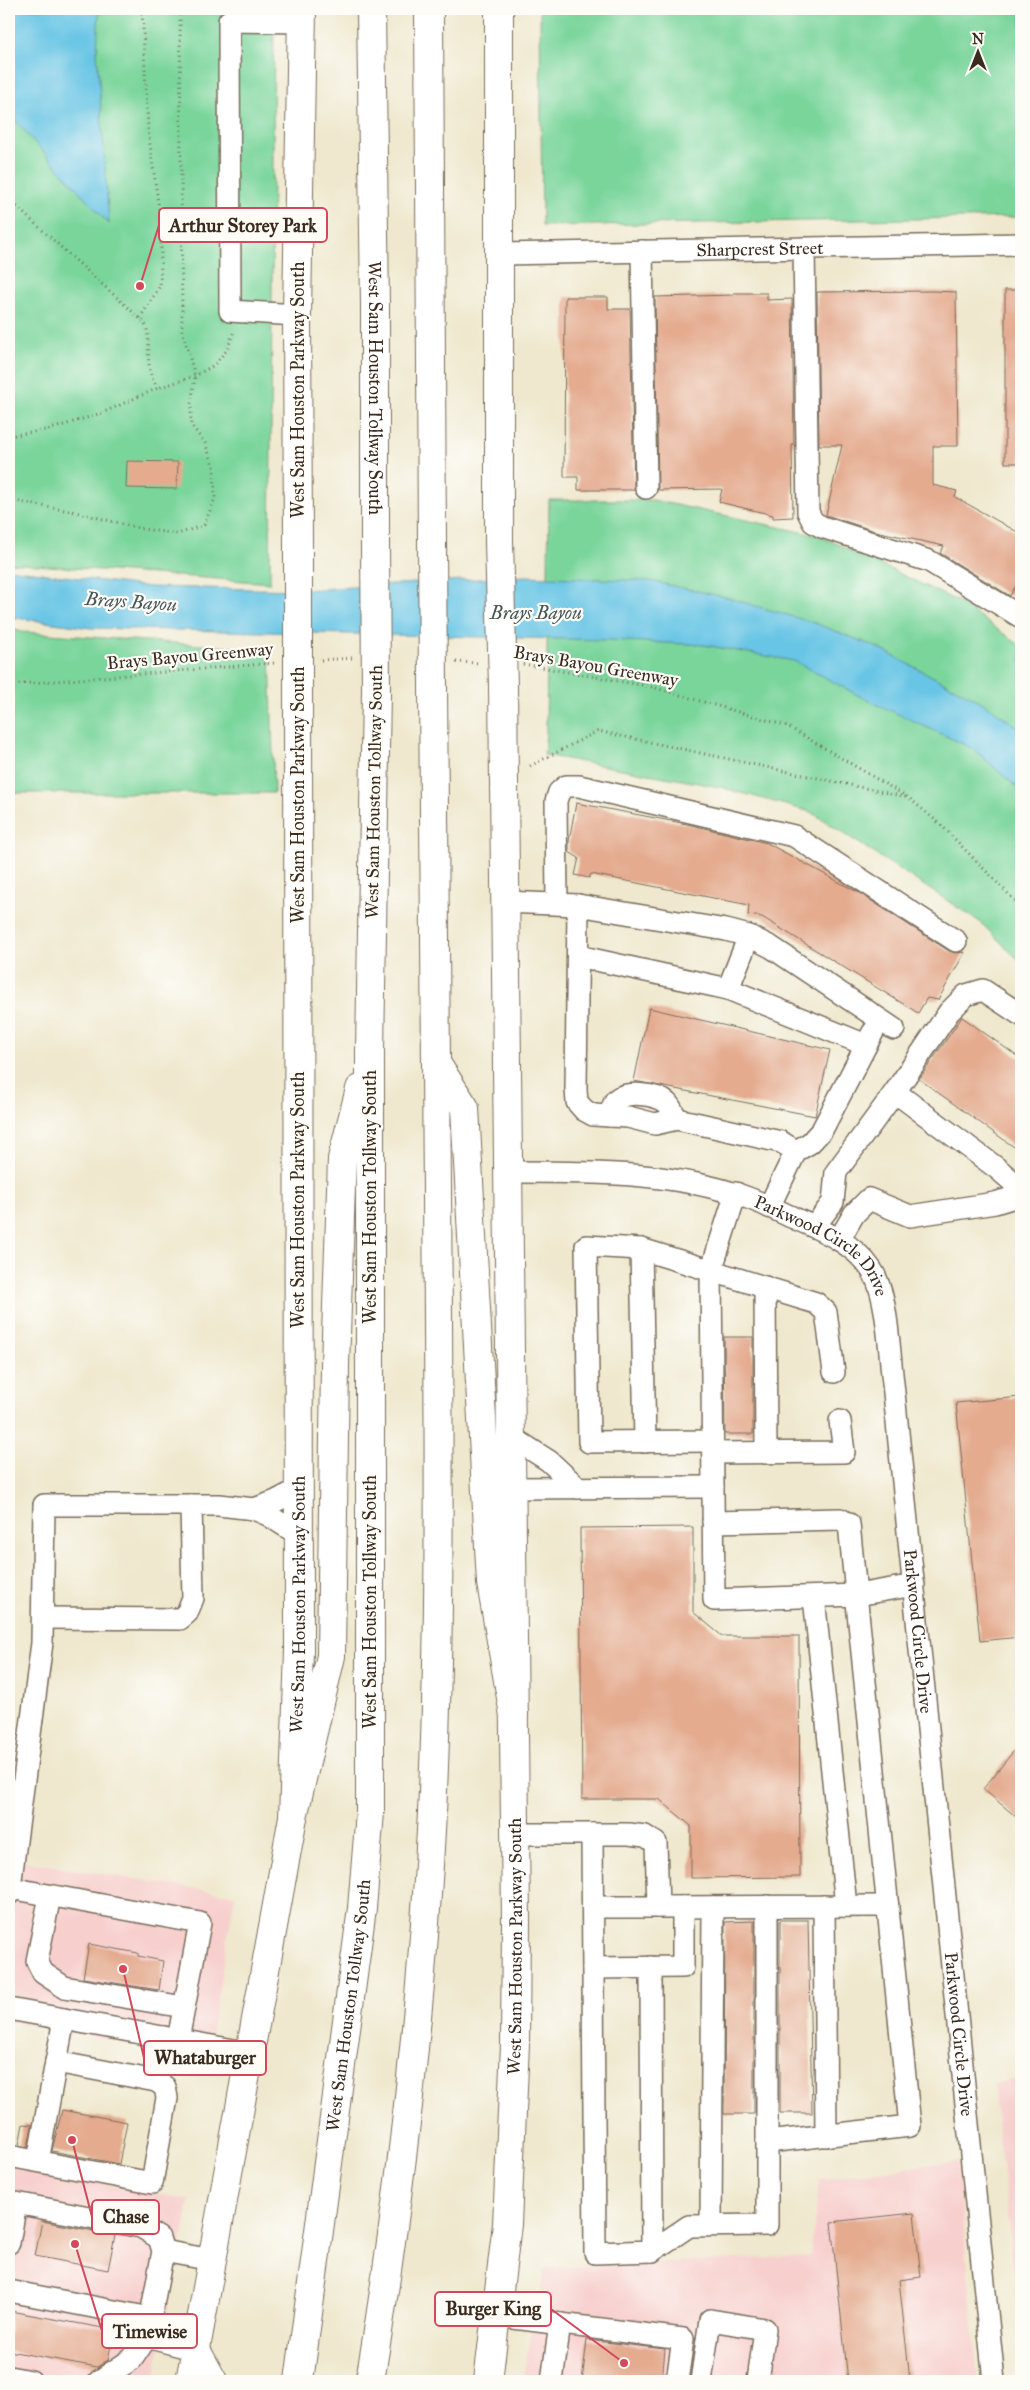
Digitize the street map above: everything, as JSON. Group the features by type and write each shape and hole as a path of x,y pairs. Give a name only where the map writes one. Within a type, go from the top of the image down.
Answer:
{"main road":[{"name":"West Sam Houston Tollway South","path":"298,2381 362,1908 370,1812 370,1051 376,692 375,305 371,9"},
{"path":"370,2381 393,2230 423,1957 432,1806 439,1602 429,9"},
{"name":"West Sam Houston Parkway South","path":"488,2381 507,2224 513,2072 516,1834 507,1172 503,686 499,541 500,9"},
{"name":"West Sam Houston Parkway South","path":"190,2381 293,1817 298,1652 297,315 302,15"},
{"path":"293,1817 331,1656 335,1365 342,1159 370,1051"},
{"path":"436,1063 465,1108 491,1583 514,1715"},
{"path":"196,2350 213,2381"}],"street":[{"path":"297,315 232,321 229,22 239,15 302,15"},
{"name":"Sharpcrest Street","path":"500,254 1021,244"},
{"path":"804,248 808,512 813,522 822,527 929,561 1021,617"},
{"path":"642,251 646,488"},
{"path":"557,903 556,801 559,792 566,786 579,786 794,836 956,941"},
{"path":"504,902 578,905 726,930 749,936 771,947 886,1024 866,1045 822,1130 810,1143 796,1150 769,1207"},
{"path":"578,905 577,1102 584,1110 593,1115 628,1117 655,1124 677,1119 781,1142 796,1150"},
{"path":"728,989 749,936"},
{"path":"578,956 728,989 866,1045"},
{"path":"814,1227 833,1202 836,1172 895,1092 949,1012 966,995 984,990 1021,1015"},
{"path":"895,1092 998,1169 1021,1189"},
{"name":"Parkwood Circle Drive","path":"507,1172 605,1172 661,1177 736,1194 814,1227 839,1240 857,1252 872,1270 881,1289 914,1585 994,2381"},
{"path":"736,1194 710,1271 714,1600 857,1595 914,1585"},
{"path":"839,1240 854,1214 869,1199 910,1216 995,1202 1021,1195"},
{"path":"834,1372 826,1312 816,1303 641,1249 586,1246 589,1442 645,1442 766,1453 844,1452 840,1420"},
{"path":"641,1249 645,1442"},
{"path":"765,1288 766,1453"},
{"path":"510,1436 549,1461 578,1488"},
{"path":"511,1488 713,1487"},
{"path":"254,1509 276,1501 298,1489"},
{"path":"156,2081 184,2007 200,1923 50,1896 9,1891 42,1643 44,1504 219,1504 254,1509 268,1514 298,1534"},
{"path":"42,1618 180,1619 187,1613 193,1598 191,1504"},
{"path":"713,1522 840,1519 849,1524 910,2126 767,2142"},
{"path":"814,1597 846,1906"},
{"path":"516,1834 645,1836 656,1843 658,1907"},
{"path":"592,1834 596,2254 652,2251 688,2226 768,2225 767,1906"},
{"path":"50,1896 37,1961 42,1973 64,1987 184,2007"},
{"path":"824,1906 826,2136"},
{"path":"593,1907 888,1906"},
{"path":"593,1968 684,1967 683,1907"},
{"path":"711,2225 713,1907"},
{"path":"651,1967 652,2251"},
{"path":"9,2009 250,2053"},
{"path":"38,2161 64,2019"},
{"path":"9,2156 152,2183 167,2098 165,2088 156,2081 56,2062"},
{"path":"9,2243 16,2203 141,2227 159,2238 163,2251 149,2328 132,2359 99,2381"},
{"path":"163,2251 212,2260"},
{"path":"9,2291 149,2328 196,2350"},
{"path":"496,2316 683,2339 677,2381"},
{"path":"701,2381 710,2320 765,2329 758,2381"},
{"path":"552,2381 560,2324"},
{"path":"9,2377 31,2381"}],"path":[{"path":"140,318 160,286 161,262 161,224 148,130 142,9"},
{"path":"9,500 76,512 144,530 178,534 204,525 215,498 214,468 205,443 191,424 191,404 195,376 182,330 180,9"},
{"path":"9,200 145,323 149,334 147,358 151,378 158,388"},
{"path":"9,436 51,429 102,413 158,388 195,376 214,365 227,350 232,321"},
{"path":"311,660 360,659"},
{"name":"Brays Bayou Greenway","path":"450,662 490,663"},
{"name":"Brays Bayou Greenway","path":"9,682 18,684 282,663"},
{"name":"Brays Bayou Greenway","path":"520,664 652,687 787,726 909,798 941,825 1021,907"},
{"path":"530,766 598,731 909,798"}],"shaded area":[{"path":"9,1859 235,1895 207,2059 9,2021"},
{"path":"1021,2078 1021,2335 993,2084"},
{"path":"958,2161 978,2381 522,2381 545,2268 810,2256 820,2179"},
{"path":"9,2166 190,2200 154,2381 9,2381"}],"green space":[{"path":"9,9 274,9 270,583 9,563"},
{"path":"540,9 1021,9 1021,217 542,226"},
{"path":"549,500 653,500 820,536 959,602 1021,646 1021,962 980,922 811,812 720,787 544,755 546,732"},
{"path":"9,628 22,632 270,650 274,793 9,793"}],"water":[{"path":"9,9 99,9 97,52 109,224 9,114"},
{"name":"Brays Bayou","path":"9,569 150,587 304,590 526,576 650,581 725,597 815,623 876,647 982,702 1021,729 1021,791 972,748 865,699 794,661 704,645 608,640 91,628 9,617"}],"building":[{"path":"1005,290 1021,290 1021,463 1005,463"},
{"path":"817,292 956,292 958,446 933,446 933,485 957,491 955,497 1021,534 1021,576 1010,596 940,553 944,546 875,531 826,515 842,445 819,445"},
{"path":"733,293 767,293 767,300 792,299 793,517 773,518 773,515 719,502 722,489 658,490 655,297 733,295"},
{"path":"565,297 608,297 608,309 630,309 634,490 578,490 578,477 564,477"},
{"path":"127,461 178,462 177,489 126,488"},
{"path":"576,803 687,824 767,843 861,894 949,951 956,953 965,952 938,1000 927,998 918,1013 762,917 748,915 749,905 591,874 589,878 575,875 579,858 569,852 569,841"},
{"path":"649,1008 830,1050 815,1116 634,1081"},
{"path":"962,1017 1021,1059 1021,1152 919,1079"},
{"path":"724,1337 753,1337 753,1434 725,1434"},
{"path":"1021,1397 1021,1637 980,1641 956,1403"},
{"path":"693,1527 693,1612 722,1636 799,1636 800,1877 691,1878 691,1826 659,1799 582,1799 580,1528"},
{"path":"1021,1742 1021,1821 983,1789"},
{"path":"780,1920 808,1920 812,2113 780,2113"},
{"path":"754,1921 754,2114 724,2114 725,1922"},
{"path":"89,1944 138,1953 138,1956 163,1961 159,1990 83,1978"},
{"path":"62,2110 127,2122 119,2164 52,2151"},
{"path":"23,2124 32,2125 28,2147 19,2145"},
{"path":"914,2213 921,2277 899,2280 910,2381 848,2381 831,2222"},
{"path":"42,2221 115,2235 108,2270 35,2256"},
{"path":"10,2311 114,2330 108,2360 97,2367 9,2351"},
{"path":"587,2340 665,2349 662,2381 582,2381"}],"place":[{"name":"Arthur Storey Park","path":"140,286"},
{"name":"Whataburger","path":"123,1969"},
{"name":"Chase","path":"72,2140"},
{"name":"Timewise","path":"75,2244"},
{"name":"Burger King","path":"624,2363"}]}
